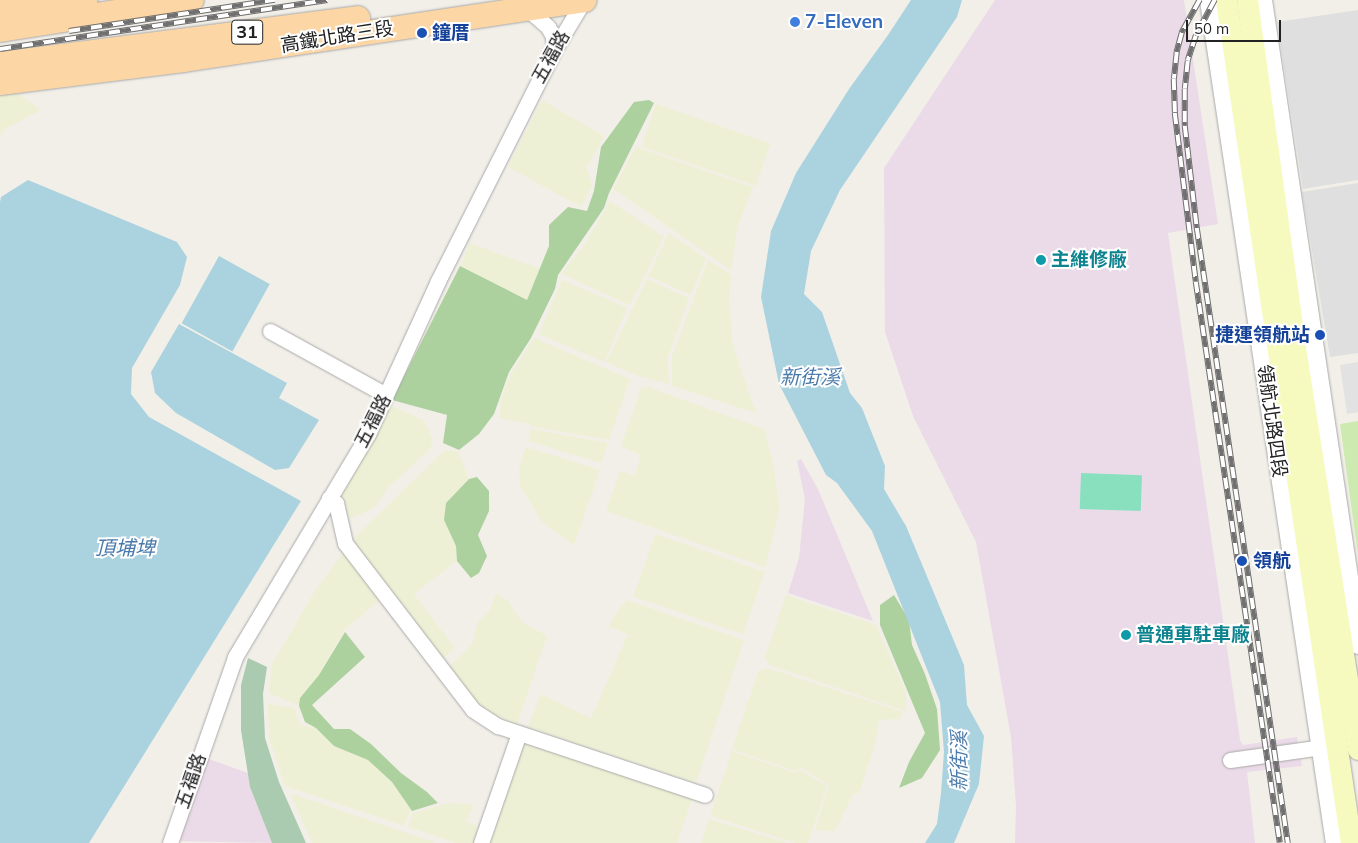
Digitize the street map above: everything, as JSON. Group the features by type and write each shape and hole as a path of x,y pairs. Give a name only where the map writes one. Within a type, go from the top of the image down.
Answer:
{"main road":[{"path":"2,16 91,0"},
{"path":"2,16 192,0"},
{"name":"高鐵北路三段","path":"0,64 495,0"},
{"name":"高鐵北路三段","path":"0,83 180,61 522,4 584,0"},
{"name":"領航北路四段","path":"1226,0 1346,745"},
{"name":"領航北路四段","path":"1247,0 1295,347 1346,745 1351,843"},
{"path":"0,72 37,59"}],"street":[{"name":"五福路","path":"170,843 235,657 368,434 438,281 554,50 584,0"},
{"name":"領航北路四段","path":"1209,0 1346,745 1335,843"},
{"path":"1262,0 1358,644"},
{"path":"522,4 548,27 553,36 554,50"},
{"path":"270,331 386,395"},
{"path":"329,498 336,503 345,543 473,710 498,726 705,795"},
{"path":"481,843 519,733"},
{"path":"1230,760 1346,745"}],"shaded area":[{"path":"995,0 1184,0 1218,224 1168,233 1240,740 1243,745 1297,737 1302,766 1247,772 1255,843 1015,843 1016,806 1011,737 976,542 913,416 885,332 884,168"},
{"path":"1358,10 1358,180 1303,189 1277,22"},
{"path":"1358,183 1358,353 1330,357 1302,192"},
{"path":"1358,362 1358,412 1347,414 1340,365"},
{"path":"801,459 818,489 873,621 788,593 799,558 805,499 797,461"},
{"path":"206,758 248,773 250,787 272,843 178,841"}],"green space":[{"path":"14,91 41,110 5,129 0,136 0,92"},
{"path":"542,100 604,136 587,167 592,186 581,207 508,167"},
{"path":"649,100 654,103 609,193 604,208 558,275 555,289 531,338 509,372 494,414 479,434 459,450 443,443 447,415 392,400 460,266 527,300 549,246 549,225 568,207 587,211 594,191 601,147 634,102"},
{"path":"656,104 770,143 756,186 641,147"},
{"path":"636,147 753,187 737,229 731,270 613,189"},
{"path":"610,201 664,237 630,305 561,274 585,244"},
{"path":"669,233 706,258 691,295 648,276"},
{"path":"470,243 540,269 527,300 460,266"},
{"path":"708,260 732,275 729,297 733,346 756,413 672,386 672,356"},
{"path":"647,279 689,298 668,357 669,384 635,375 606,362"},
{"path":"562,280 627,308 604,362 539,334"},
{"path":"534,338 630,379 609,440 530,426 529,424 499,418 501,399 511,373"},
{"path":"648,387 764,429 772,458 780,509 765,567 606,511 620,471 634,476 641,455 621,446 641,388"},
{"path":"391,406 423,420 433,439 430,449 389,487 374,508 349,519 345,499 340,494 369,448"},
{"path":"1358,421 1358,555 1340,424"},
{"path":"531,429 608,443 601,463 528,441"},
{"path":"526,447 600,470 574,545 542,522 520,485 519,468"},
{"path":"445,450 458,452 469,479 446,503 444,520 456,546 457,561 414,594 455,648 440,661 350,542"},
{"path":"1081,473 1142,475 1141,511 1080,509"},
{"path":"477,477 489,491 489,511 478,535 487,556 479,573 471,578 457,561 456,546 444,520 446,503 469,479"},
{"path":"655,534 765,572 743,634 634,596"},
{"path":"344,552 381,599 345,629 319,675 300,698 299,706 269,693 272,664 316,589"},
{"path":"496,593 508,601 522,622 547,636 517,724 482,709 448,668 472,644 478,622 490,610"},
{"path":"786,595 876,625 906,692 906,711 769,665 765,657"},
{"path":"894,595 909,620 912,645 925,674 937,709 940,750 922,778 899,788 909,762 925,733 880,625 880,605"},
{"path":"627,600 744,640 696,783 528,727 541,694 591,718 628,634 609,627 617,611"},
{"path":"345,632 365,657 312,705 334,729 350,729 371,744 401,773 427,792 438,803 412,811 392,782 368,760 334,746 316,728 305,722 299,706 300,698 319,675"},
{"path":"248,658 267,667 263,694 265,738 279,782 306,843 272,843 250,787 241,730 241,685"},
{"path":"767,668 903,712 900,719 879,720 875,745 859,793 853,794 835,831 815,830 829,785 801,768 795,771 732,749 758,672"},
{"path":"268,704 295,708 300,725 316,728 334,746 368,760 392,782 411,809 404,826 285,786 269,738"},
{"path":"523,740 693,796 677,843 489,843"},
{"path":"732,751 795,773 800,770 827,786 808,843 796,843 710,816"},
{"path":"290,793 436,843 312,843"},
{"path":"449,803 474,805 466,821 478,827 473,843 456,843 408,827 413,813"},
{"path":"709,819 788,843 701,843"}],"water":[{"name":"新街溪","path":"911,0 962,0 957,17 840,190 811,251 804,294 822,312 850,393 862,408 885,466 884,489 906,526 964,665 967,705 984,736 979,784 954,843 925,843 937,824 941,793 944,752 940,702 872,531 837,483 826,475 779,384 761,297 771,231 796,173 849,89"},
{"name":"頂埔埤","path":"28,180 177,242 187,257 180,285 132,368 131,394 149,417 301,501 89,843 0,843 0,202 1,197"},
{"path":"219,256 270,284 232,351 182,323"},
{"path":"179,324 287,383 279,398 319,420 289,468 275,470 176,413 155,393 151,372"}],"railway":[{"path":"69,31 275,0"},
{"path":"0,49 327,0"},
{"path":"1200,0 1182,33 1177,52 1174,79 1175,113 1196,282 1280,843"},
{"path":"1215,0 1196,36 1188,61 1185,89 1185,126 1197,228 1288,843"}],"place":[{"name":"7-Eleven","path":"795,22"},
{"name":"鐘厝","path":"422,33"},
{"name":"主維修廠","path":"1041,260"},
{"name":"捷運領航站","path":"1320,335"},
{"name":"領航","path":"1242,561"},
{"name":"普通車駐車廠","path":"1126,635"}]}
